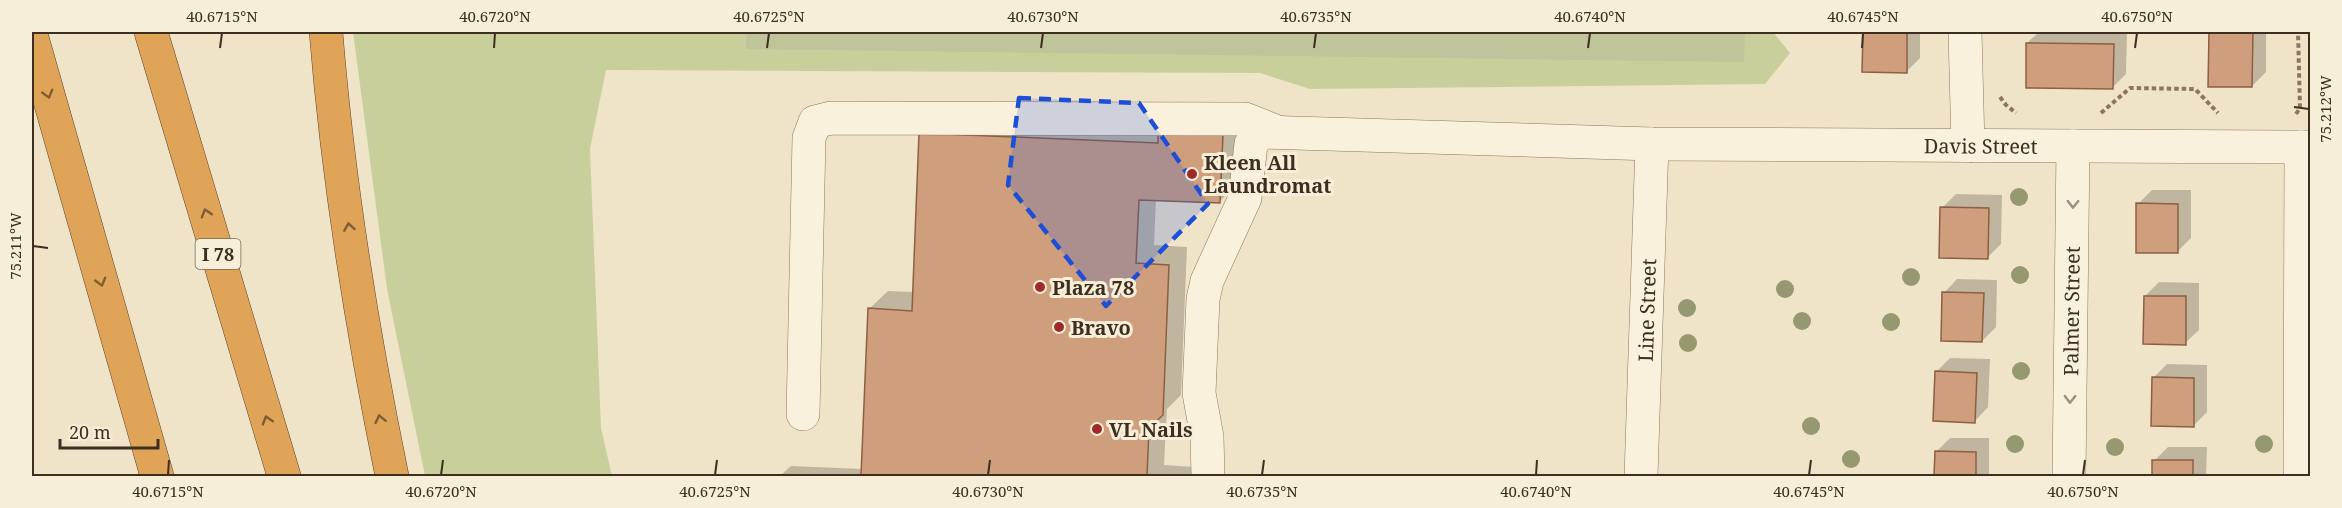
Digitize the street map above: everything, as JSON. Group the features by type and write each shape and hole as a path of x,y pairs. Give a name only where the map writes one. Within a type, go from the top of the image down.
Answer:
{"highway":[{"name":"I 78","path":"151,32 284,477"},
{"path":"326,32 343,185 372,383 392,477"},
{"path":"32,38 158,477"}],"street":[{"path":"1965,32 1968,146"},
{"path":"803,414 809,138 816,122 831,118 1245,119 1275,131"},
{"path":"1208,477 1207,437 1199,393 1201,316 1205,290 1245,198 1251,144 1258,135 1275,131"},
{"name":"Davis Street","path":"1275,131 1652,144 2073,146 2300,138"},
{"path":"2300,138 2300,477"},
{"name":"Line Street","path":"1641,477 1652,144"},
{"name":"Palmer Street","path":"2068,477 2073,146"}],"path":[{"path":"2298,32 2300,138"},
{"path":"2094,119 2130,88 2140,88 2195,89 2224,120"},
{"path":"1998,93 2006,105 2019,114"}],"highlighted area":[{"path":"1019,98 1139,103 1208,204 1106,306 1008,185"}],"green space":[{"path":"353,32 1773,32 1790,53 1765,84 1310,89 1260,73 606,70 590,149 601,428 612,476 425,476 387,289"},
{"path":"747,32 1745,32 1744,62 746,49"}],"building":[{"path":"1863,32 1907,32 1907,73 1862,72"},
{"path":"2209,32 2253,32 2252,87 2208,87"},
{"path":"2026,43 2114,44 2113,89 2026,88"},
{"name":"Plaza 78","path":"1158,132 1223,135 1220,203 1139,200 1136,263 1169,265 1163,415 1149,428 1147,476 861,476 868,308 912,311 919,133 1158,143"},
{"path":"2136,203 2178,204 2178,253 2136,253"},
{"path":"1940,207 1989,208 1988,259 1939,258"},
{"path":"1942,292 1984,293 1982,342 1941,341"},
{"path":"2144,296 2186,296 2186,345 2143,344"},
{"path":"1935,371 1977,373 1975,423 1933,421"},
{"path":"2152,377 2194,378 2194,427 2151,426"},
{"path":"1935,451 1976,452 1976,476 1934,476"},
{"path":"2152,460 2193,460 2193,476 2152,476"}],"place":[{"name":"Kleen All Laundromat","path":"1192,174"},
{"name":"Plaza 78","path":"1040,287"},
{"name":"Bravo","path":"1059,327"},
{"name":"VL Nails","path":"1097,429"}]}
